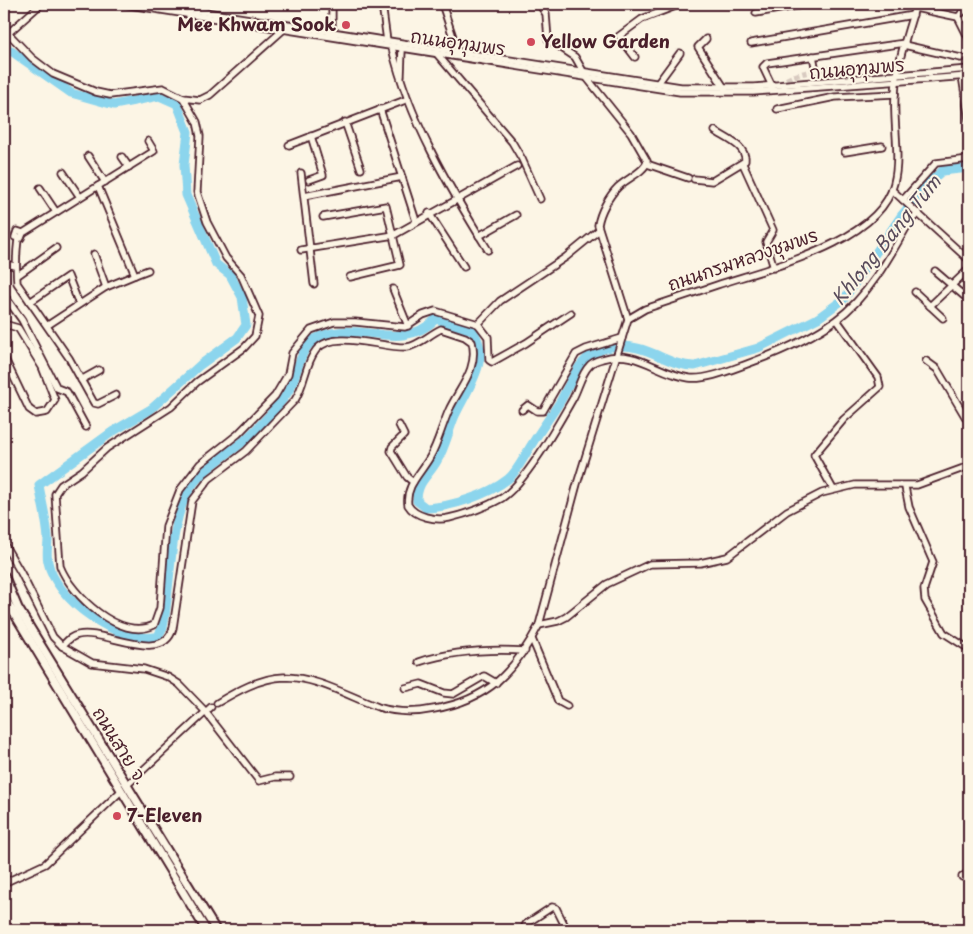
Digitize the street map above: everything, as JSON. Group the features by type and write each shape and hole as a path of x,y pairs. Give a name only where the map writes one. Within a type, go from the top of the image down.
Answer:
{"main road":[{"name":"ถนนสาย จ.","path":"4,575 18,608 216,930"},
{"name":"ถนนสาย จ.","path":"4,597 206,930"},
{"path":"121,791 127,786"}],"street":[{"path":"41,4 5,36 53,74 96,92 110,95 163,88 183,98 200,100 210,95 283,30"},
{"name":"ถนนอุทุมพร","path":"123,4 402,50 680,92 720,94 969,70"},
{"name":"ถนนอุทุมพร","path":"156,4 681,87 725,89 897,77 969,76"},
{"path":"332,4 332,33"},
{"path":"382,4 386,41"},
{"path":"442,4 458,52"},
{"path":"635,57 619,36 642,20 681,4"},
{"path":"756,13 808,4"},
{"path":"541,5 547,18 548,39 572,54 587,78 632,133 646,158 647,164"},
{"path":"958,17 969,5"},
{"path":"915,6 958,17 969,38"},
{"name":"ถนนกรมหลวงชุมพร","path":"628,319 645,309 774,268 830,246 848,235 880,210 895,182 895,94 904,44 915,6"},
{"path":"751,44 913,15"},
{"path":"706,39 698,47 725,89"},
{"path":"772,86 764,70 764,65 813,56 904,44 961,58"},
{"path":"392,48 408,99 456,199 488,250"},
{"path":"401,76 402,50"},
{"path":"658,83 680,53"},
{"path":"437,54 512,142 540,199"},
{"path":"813,56 816,71"},
{"path":"962,76 969,120"},
{"path":"777,109 835,97 895,94"},
{"path":"183,98 197,122 200,136 196,192 207,222 226,258 241,275 252,295 259,316 255,336 244,348 197,382 171,407 107,448 82,471 57,489 54,501 60,566 64,576 75,590 102,615 118,625 135,629 147,629 154,625 160,608 166,526 180,490 200,464 245,428 275,396 288,374 292,353 311,330 334,322 355,322 398,327 408,326 423,315 435,311 478,324 488,337 489,360 492,362 526,344 571,313"},
{"path":"289,145 408,99"},
{"path":"380,109 416,221"},
{"path":"345,122 361,169"},
{"path":"647,164 691,178 712,181 743,164 746,157 740,147 715,132"},
{"path":"308,180 323,175 311,136"},
{"path":"116,394 96,404 48,325 17,283 18,275 11,234 56,212 154,151 148,141"},
{"path":"845,152 895,145"},
{"path":"88,156 105,182"},
{"path":"122,157 129,167"},
{"path":"904,200 936,163 969,159"},
{"path":"218,703 240,689 283,677 305,679 379,707 398,712 415,713 443,708 484,694 496,684 525,651 539,626 577,484 628,319 621,303 606,247 599,230 599,219 615,191 647,164"},
{"path":"743,164 773,230 766,242 774,268"},
{"path":"301,250 394,235 517,166"},
{"path":"63,172 80,197"},
{"path":"301,173 314,284"},
{"path":"304,196 402,177"},
{"path":"98,186 135,275"},
{"path":"40,188 56,212"},
{"path":"892,190 969,260"},
{"path":"323,217 386,206 400,265 350,277"},
{"path":"62,646 70,639 81,634 98,634 141,645 161,642 170,636 173,628 192,501 209,479 246,451 295,400 302,390 311,360 317,349 321,346 345,340 407,347 441,329 465,337 472,342 473,360 470,373 449,410 432,452 407,493 408,505 416,514 445,519 464,514 501,498 515,486 573,398 588,366 618,353 646,361 675,375 690,378 725,372 762,358 837,320 869,285 910,221 918,212"},
{"path":"429,214 464,267"},
{"path":"479,236 516,215"},
{"path":"478,324 500,301 566,257 599,230"},
{"path":"18,275 56,248"},
{"path":"94,254 106,287"},
{"path":"4,264 15,266"},
{"path":"930,306 969,269"},
{"path":"48,325 106,287 148,270"},
{"path":"935,271 964,296"},
{"path":"30,302 68,276 79,304"},
{"path":"392,289 408,326"},
{"path":"915,292 943,318"},
{"path":"4,295 22,320 57,388 67,392 86,427"},
{"path":"833,489 814,455 844,419 880,387 880,383 837,320"},
{"path":"4,324 18,328 42,367 55,400 47,412 36,414 30,409 4,358"},
{"path":"522,410 528,405 538,411 543,411 576,354 586,349 622,339"},
{"path":"926,361 936,369 962,414 969,420"},
{"path":"81,380 99,370"},
{"path":"399,425 404,435 392,447 391,451 407,477 413,482"},
{"path":"539,626 558,621 607,584 650,564 700,564 727,557 787,511 833,489 877,484 905,487 926,483 969,466"},
{"path":"905,487 909,507 933,562 924,589 925,600 944,633 969,649"},
{"path":"4,544 21,573 53,637 62,646 100,665 144,669 168,677 188,692 204,710 260,781 275,777 290,777"},
{"path":"532,640 558,701 567,706"},
{"path":"419,662 434,657 484,650 525,651"},
{"path":"405,688 421,684 444,693 453,694 484,676 496,684"},
{"path":"127,786 204,710 211,707"},
{"path":"4,883 46,864 121,791"},
{"path":"962,877 969,872"},
{"path":"523,930 526,924 552,907 556,908 561,915 567,930"}],"waterway":[{"name":"Khlong Bang Tum","path":"4,46 71,93 114,105 159,96 177,104 188,132 184,165 186,195 216,264 230,275 242,297 246,325 237,338 200,365 151,409 112,432 39,485 46,519 48,562 53,576 63,591 91,617 108,627 125,634 142,637 158,636 163,627 177,523 187,493 198,478 245,440 277,407 286,395 307,347 321,336 337,332 395,336 422,329 436,319 472,330 478,341 480,352 475,375 454,418 440,456 421,484 417,494 417,501 426,508 458,503 480,495 500,485 512,476 535,438 558,406 580,366 592,354 611,347 624,346 646,351 675,363 695,366 758,348 818,318 844,299 901,216 930,182 942,171 969,168"}],"tunnel":[{"path":"780,85 789,78 818,70 899,66"}],"place":[{"name":"Mee Khwam Sook","path":"346,25"},
{"name":"Yellow Garden","path":"531,42"},
{"name":"7-Eleven","path":"117,816"}]}
